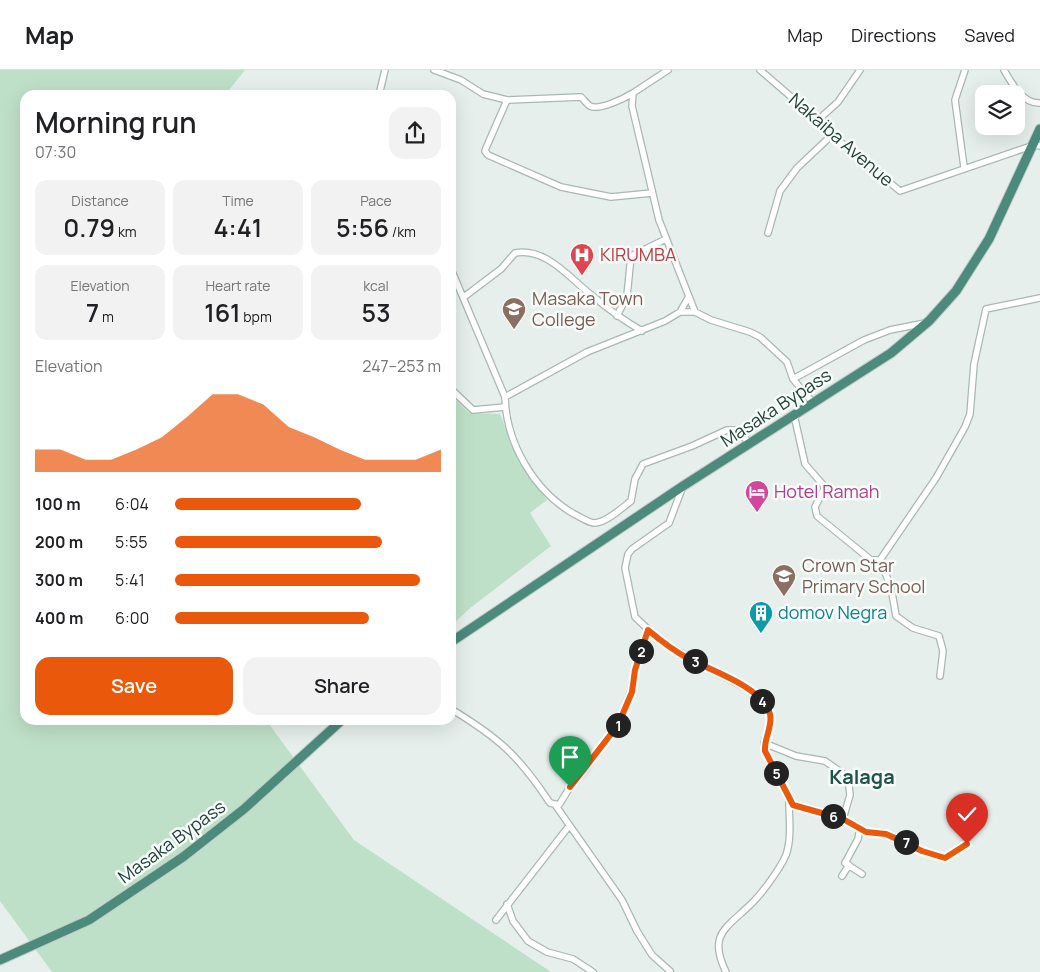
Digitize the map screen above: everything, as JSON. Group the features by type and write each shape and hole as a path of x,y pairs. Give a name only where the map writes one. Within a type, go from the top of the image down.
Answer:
{"highway":[{"name":"Masaka Bypass","path":"456,639 683,486 891,353 930,321 956,291 970,271 1037,146 1040,129"},
{"name":"Masaka Bypass","path":"0,960 89,920 183,857 244,809 336,725"}],"street":[{"path":"380,90 385,70"},
{"path":"434,70 461,80 483,94 507,100 581,97 589,106 600,107 623,99 668,70"},
{"name":"Nakaiba Avenue","path":"760,70 818,120 832,135 900,191 964,167 1037,146"},
{"path":"818,120 838,102 860,70"},
{"path":"964,167 955,100 965,70"},
{"path":"1004,70 1012,85 1027,100 1032,103 1040,103"},
{"path":"634,93 632,106 652,193 666,239 695,312"},
{"path":"623,99 632,106"},
{"path":"507,100 486,148 485,151 488,155 561,187 611,197 652,193"},
{"path":"768,233 780,191 797,168 832,135"},
{"path":"617,316 627,296 631,256 666,239"},
{"path":"464,297 501,269 515,253 527,252 562,269 617,316 642,331"},
{"path":"456,280 505,397 509,426 519,453 530,472 556,503 594,523 631,501 635,479 643,464 692,446 727,430 734,430 751,443"},
{"path":"680,312 688,298"},
{"path":"880,560 936,478 966,427 972,401 974,364 986,309 1040,298"},
{"path":"505,397 586,352 642,331 680,312 695,312 711,320 760,337 790,367 802,374"},
{"path":"793,379 864,340 890,330 930,321"},
{"path":"790,367 793,379 813,403"},
{"path":"456,394 473,410 505,407"},
{"path":"794,415 805,464 825,487 815,507 817,516 871,560 880,560"},
{"path":"683,486 670,523 632,549 626,560 631,609 635,617 663,643 749,690 763,703 770,713 771,722 764,743 765,751 789,800 789,838 785,855 758,898 730,922 719,937 717,945 726,972"},
{"path":"880,560 891,587 896,616 913,628 940,636 943,651 940,676"},
{"path":"556,806 561,803 578,774 618,725 632,692 635,670 648,630"},
{"path":"456,712 503,743 536,782 550,803 556,806 622,900 637,931 652,955 670,971"},
{"path":"764,743 796,756 825,761 848,777 850,795 843,819"},
{"path":"789,800 800,808 843,819 866,832 893,836 922,851 945,858 967,844 964,798"},
{"path":"496,920 569,826"},
{"path":"860,828 858,839 845,863 862,874"},
{"path":"842,876 849,865"},
{"path":"507,904 513,921 528,941 547,952 573,959 593,972"}],"green space":[{"path":"0,70 245,70 229,90 20,90 20,725 270,725 354,840 551,972 52,972 0,901"},
{"path":"456,400 469,413 500,414 518,460 547,500 530,513 551,546 469,609 456,621"}],"place":[{"name":"KIRUMBA","path":"582,276"},
{"name":"Masaka Town College","path":"514,330"},
{"name":"Hotel Ramah","path":"757,513"},
{"name":"Crown Star Primary School","path":"784,597"},
{"name":"domov Negra","path":"761,634"}],"district":[{"name":"Kalaga","path":"862,777"}],"route":[{"path":"570,787 578,774 618,725 632,692 635,670 648,630 663,643 749,690 763,703 770,713 771,722 764,743 765,751 793,805 843,819 866,832 893,836 922,851 945,858 967,844"}]}
